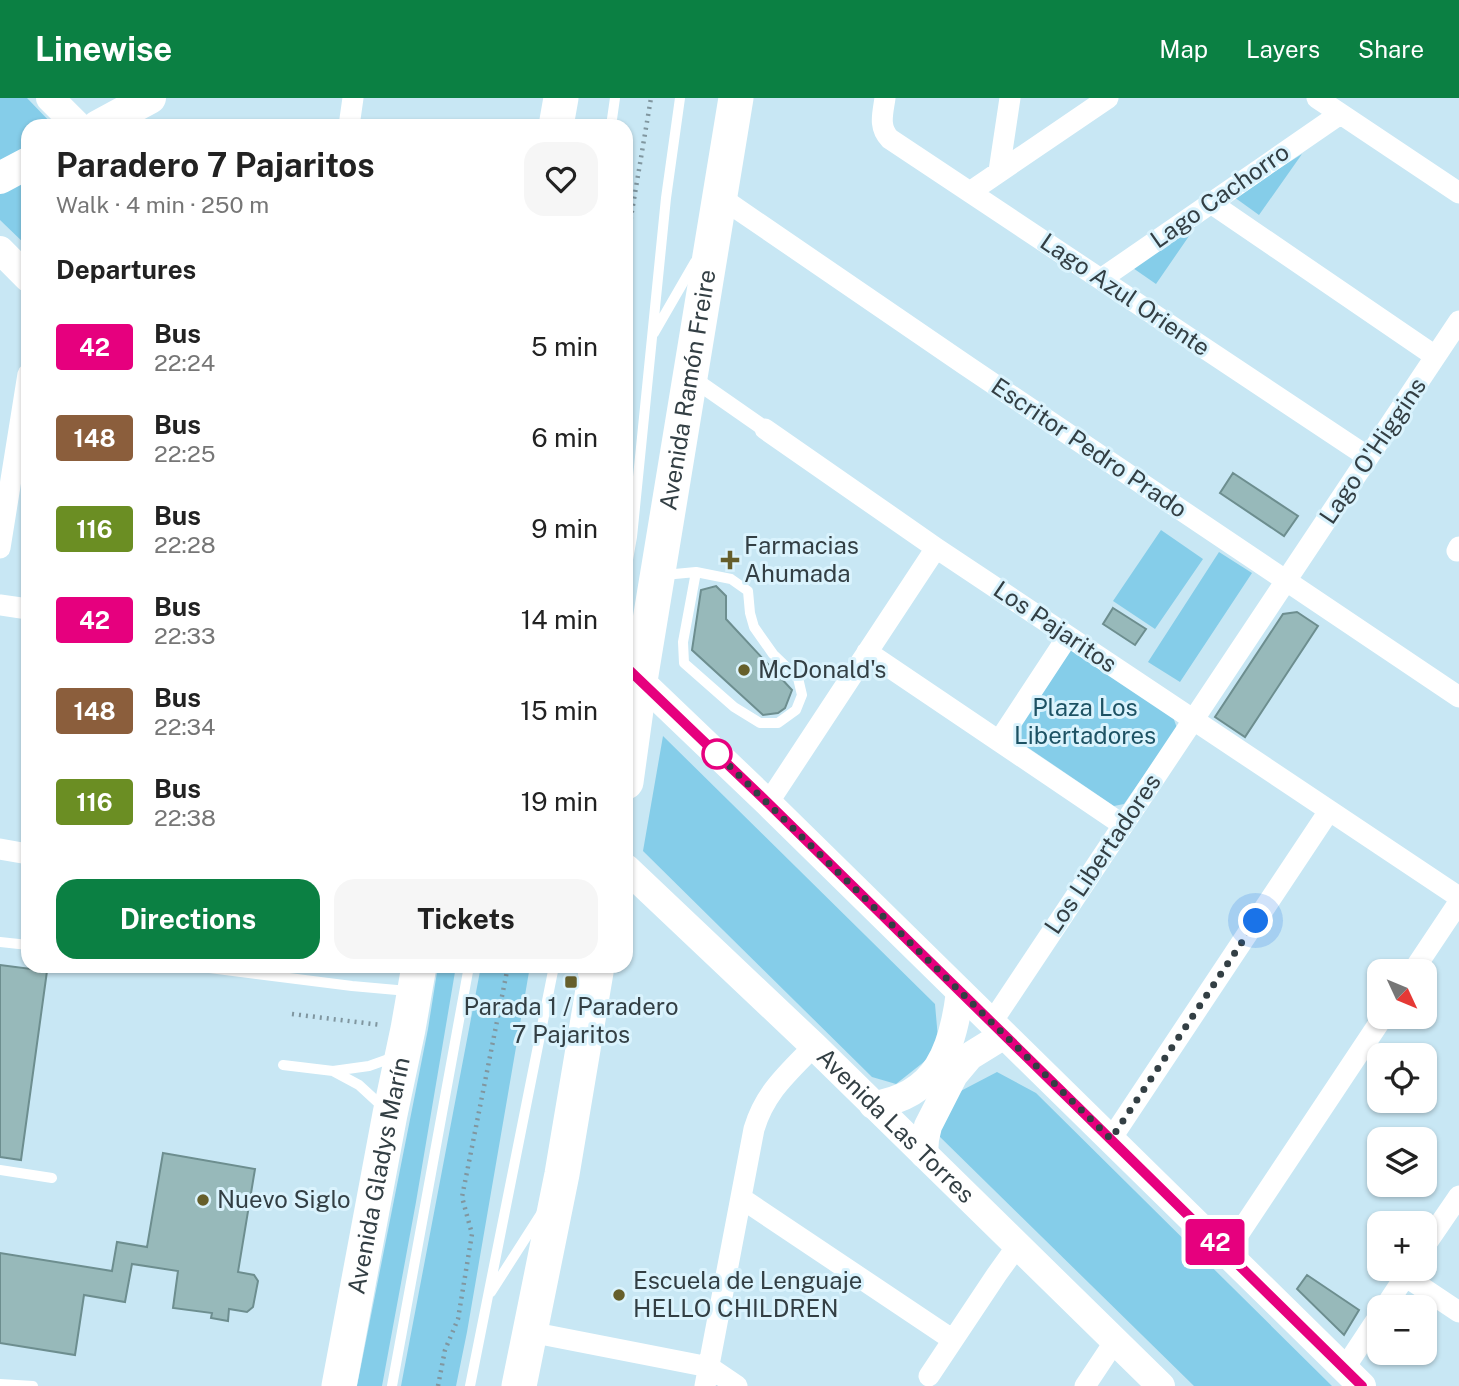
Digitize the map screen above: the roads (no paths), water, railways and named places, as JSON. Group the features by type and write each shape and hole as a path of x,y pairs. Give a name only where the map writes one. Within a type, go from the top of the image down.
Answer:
{"main road":[{"path":"111,119 150,98"},
{"path":"557,119 561,98"},
{"name":"Avenida Ramón Freire","path":"633,674 642,573 689,376 736,98"},
{"path":"0,178 21,167"},
{"path":"519,1386 562,1174 596,973"},
{"name":"Avenida Gladys Marín","path":"340,1386 417,979"}],"street":[{"path":"50,98 71,119"},
{"path":"350,119 354,98"},
{"name":"Lago Azul Oriente","path":"885,98 881,121 883,131 890,139 1368,457"},
{"path":"999,171 1010,98"},
{"path":"970,192 1108,98"},
{"path":"1317,98 1459,193"},
{"name":"Lago Cachorro","path":"1101,279 1340,114"},
{"path":"1211,203 1436,356"},
{"name":"Escritor Pedro Prado","path":"718,212 1286,581 1459,697"},
{"path":"0,250 21,271"},
{"name":"Lago O'Higgins","path":"1286,581 1459,321"},
{"name":"Los Pajaritos","path":"689,376 936,548 1459,900"},
{"path":"0,548 21,418"},
{"path":"768,803 936,548"},
{"name":"Los Libertadores","path":"998,1029 1123,825 1286,581"},
{"path":"0,604 21,608"},
{"path":"999,741 1068,636"},
{"path":"867,652 1123,825"},
{"path":"633,674 1353,1377 1367,1344"},
{"path":"1111,1139 1329,811"},
{"path":"0,849 21,853"},
{"name":"Avenida Las Torres","path":"633,875 814,1046 1161,1386"},
{"path":"1421,959 1459,900"},
{"path":"873,1105 903,1098 920,1086 935,1069 952,1036 960,992"},
{"path":"924,1154 928,1126 954,1075 998,1029"},
{"path":"1226,1253 1375,1029"},
{"path":"707,1376 758,1115 772,1091 814,1046"},
{"path":"1437,1228 1459,1196"},
{"path":"741,1198 953,1340"},
{"path":"929,1376 1017,1246"},
{"path":"1419,1281 1459,1312"},
{"path":"530,1332 707,1376 737,1386"},
{"path":"1085,1386 1115,1342"}],"lane":[{"path":"612,119 615,98"},
{"path":"633,527 666,198 680,98"},
{"path":"652,335 718,212"},
{"path":"633,541 642,573 696,572 731,579 748,591 754,627 773,654 798,678 802,695 796,710 778,723 760,723 734,707 684,663 683,642 696,572"},
{"path":"0,942 21,944"},
{"path":"249,973 352,986 417,979"},
{"path":"392,1386 468,973"},
{"path":"470,1386 553,973"},
{"path":"283,1065 333,1071 369,1066 405,1041"},
{"path":"333,1071 359,1085 390,1114"},
{"path":"0,1170 52,1178"},
{"path":"488,1297 541,1213 562,1174"},
{"path":"0,1384 33,1386"}],"place":[{"name":"Farmacias Ahumada","path":"730,560"},
{"name":"McDonald's","path":"744,670"},
{"name":"Parada 1 / Paradero 7 Pajaritos","path":"571,982"},
{"name":"Nuevo Siglo","path":"203,1200"},
{"name":"Escuela de Lenguaje HELLO CHILDREN","path":"619,1295"}],"park label":[{"name":"Plaza Los Libertadores","path":"1085,722"}]}
